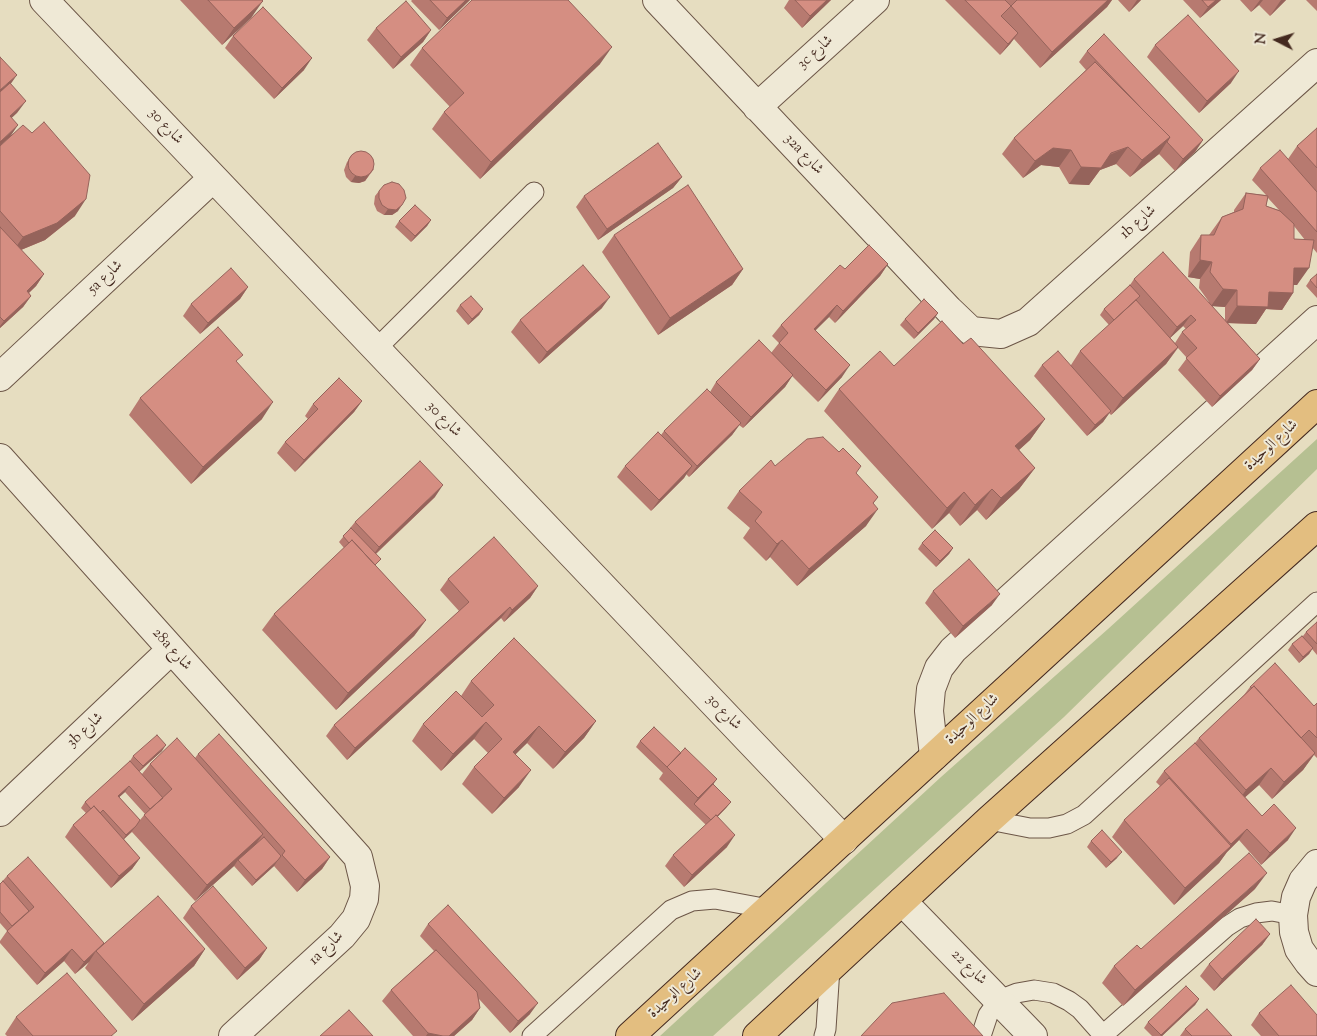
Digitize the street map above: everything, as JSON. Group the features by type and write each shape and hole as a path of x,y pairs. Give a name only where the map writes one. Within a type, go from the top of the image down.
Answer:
{"main road":[{"name":"شارع الوحيدة","path":"630,1036 1317,404"},
{"path":"757,1036 990,820 1317,526"}],"street":[{"name":"شارع 30","path":"44,0 844,840"},
{"name":"32a شارع","path":"657,0 949,310"},
{"name":"3c شارع","path":"757,107 875,0"},
{"name":"1b شارع","path":"949,310 972,331 1001,334 1028,322 1317,64"},
{"name":"5a شارع","path":"2,372 213,178"},
{"path":"934,756 928,712 930,689 939,668 953,650 1317,320"},
{"name":"28a شارع","path":"0,458 344,841"},
{"name":"3b شارع","path":"0,812 171,650"},
{"name":"1a شارع","path":"233,1036 342,936 356,919 364,899 365,886 358,858 344,841"},
{"path":"1317,864 1303,881 1296,897 1293,914 1294,932 1299,949 1317,972"},
{"name":"شارع 22","path":"902,901 1033,1036"}],"lane":[{"path":"376,350 534,192"},
{"path":"990,820 1030,828 1049,828 1067,824 1084,815 1317,602"},
{"path":"532,1036 671,910 692,901 715,899 769,910"},
{"path":"981,1036 988,1015 999,1000 1016,993 1034,990 1053,994 1069,1001 1080,1010 1103,1036 1226,927 1240,918 1272,911 1293,914"},
{"path":"824,1036 830,968"}],"green space":[{"path":"1317,439 1317,469 1064,717 713,1036 660,1036 941,777 1108,629"}],"building":[{"path":"208,0 262,0 263,1 234,28"},
{"path":"430,0 466,0 447,18"},
{"path":"472,0 568,0 612,47 491,162 444,112 464,93 422,48"},
{"path":"795,0 827,0 810,16"},
{"path":"965,0 1005,0 1011,6 1001,16 1018,33 1008,44"},
{"path":"1017,0 1108,0 1052,52 1011,6"},
{"path":"1202,0 1216,0 1208,7"},
{"path":"406,1 431,30 401,57 376,28"},
{"path":"263,7 312,58 282,88 233,36"},
{"path":"1188,15 1239,71 1207,101 1155,45"},
{"path":"1104,34 1203,140 1183,159 1167,142 1170,137 1087,51"},
{"path":"0,57 17,75 0,90"},
{"path":"1095,62 1170,137 1142,160 1128,147 1111,153 1101,168 1081,167 1071,150 1053,148 1035,161 1014,138"},
{"path":"10,83 26,101 10,116 18,125 0,142 0,92"},
{"path":"44,122 90,175 86,199 57,223 23,237 0,211 0,146 23,125 32,133"},
{"path":"1317,128 1317,168 1297,146"},
{"path":"658,143 682,177 607,229 584,196"},
{"path":"1280,150 1317,192 1317,232 1260,168"},
{"path":"361,151 370,155 374,164 370,173 361,177 352,173 348,164 352,155"},
{"path":"392,182 399,184 404,190 406,198 396,210 388,209 382,205 379,198 379,191 384,185"},
{"path":"688,185 743,269 670,318 614,235"},
{"path":"1246,193 1268,196 1266,206 1280,211 1294,224 1294,239 1314,240 1309,268 1294,268 1293,293 1269,292 1268,307 1237,306 1237,290 1223,289 1210,272 1212,262 1200,260 1201,235 1214,235 1222,217 1243,209"},
{"path":"415,205 431,220 415,236 399,221"},
{"path":"0,227 44,274 27,291 31,296 4,321 0,317"},
{"path":"869,245 888,264 843,311 837,305 814,329 850,365 826,390 779,343 788,333 781,325 840,265 845,269"},
{"path":"1163,252 1260,359 1220,396 1186,358 1197,348 1182,332 1196,320 1191,315 1177,327 1134,279"},
{"path":"583,265 610,297 547,352 520,320"},
{"path":"231,268 248,287 208,323 191,304"},
{"path":"1317,274 1317,288 1310,280"},
{"path":"1130,285 1140,296 1114,320 1104,309"},
{"path":"471,296 483,309 472,319 460,305"},
{"path":"924,299 938,313 918,333 905,319"},
{"path":"1136,300 1178,347 1123,398 1080,351"},
{"path":"942,321 963,344 971,338 1045,419 1015,446 1035,468 1001,498 992,489 975,505 964,492 947,508 839,389 880,351 894,366"},
{"path":"218,327 243,355 236,361 273,402 203,467 140,398"},
{"path":"759,340 793,375 751,417 716,382"},
{"path":"1058,351 1111,411 1095,425 1042,365"},
{"path":"339,378 362,401 304,460 285,442 318,409 313,404"},
{"path":"707,389 741,423 697,466 664,431"},
{"path":"658,432 692,466 659,500 625,466"},
{"path":"823,437 839,452 843,448 861,466 856,473 878,497 873,503 878,509 809,569 782,540 777,544 755,521 762,512 739,491 771,460 775,466 807,439"},
{"path":"420,461 443,485 379,547 355,522"},
{"path":"351,528 381,559 375,565 352,540 349,543 343,536"},
{"path":"935,530 953,548 940,561 922,543"},
{"path":"494,537 538,586 512,610 510,607 355,748 334,725 469,602 448,579"},
{"path":"352,540 426,620 348,693 274,614"},
{"path":"969,559 1000,594 963,626 933,591"},
{"path":"1317,622 1317,644 1306,632"},
{"path":"1302,636 1313,648 1303,657 1292,644"},
{"path":"514,638 596,721 565,752 539,726 513,752 531,770 504,798 474,767 502,739 486,722 453,754 423,724 456,691 482,717 494,705 471,681"},
{"path":"1275,663 1314,706 1317,703 1317,738 1309,730 1301,738 1254,686 1250,687"},
{"path":"1254,686 1315,753 1284,782 1271,768 1246,790 1199,738"},
{"path":"654,727 681,753 667,767 640,741"},
{"path":"219,734 330,857 305,880 282,855 285,851 198,754"},
{"path":"157,735 166,745 143,766 133,756"},
{"path":"177,738 263,834 207,885 144,815 172,789 150,764"},
{"path":"1195,743 1262,816 1274,804 1296,828 1270,853 1247,829 1231,844 1164,771"},
{"path":"685,748 717,779 698,798 667,767"},
{"path":"130,761 163,798 150,809 129,786 118,796 140,820 126,835 103,810 100,813 94,806 91,809 85,802"},
{"path":"1169,778 1231,846 1185,888 1124,820"},
{"path":"713,784 731,802 711,820 694,804"},
{"path":"94,806 140,858 119,876 73,825"},
{"path":"716,815 735,835 692,875 673,855"},
{"path":"1102,830 1122,852 1111,862 1091,841"},
{"path":"264,837 281,856 256,880 238,860"},
{"path":"1249,853 1267,873 1135,990 1114,966 1137,945 1141,949"},
{"path":"28,857 104,943 84,962 72,949 45,973 7,931 34,907 7,876"},
{"path":"3,881 29,911 12,926 0,912 0,884"},
{"path":"213,886 267,948 245,968 191,906"},
{"path":"158,896 205,949 144,1004 96,951"},
{"path":"448,905 538,1003 518,1021 428,924"},
{"path":"1256,919 1270,934 1222,979 1209,964"},
{"path":"436,950 477,992 480,1008 449,1036 428,1033 391,990"},
{"path":"67,973 117,1031 111,1036 33,1036 16,1017"},
{"path":"1291,985 1317,1015 1317,1036 1279,1036 1259,1013"},
{"path":"1186,986 1199,999 1161,1035 1148,1022"},
{"path":"944,993 983,1036 861,1036 892,1003"},
{"path":"1207,1009 1232,1036 1192,1036 1185,1029"},
{"path":"349,1010 373,1036 320,1036"}]}
